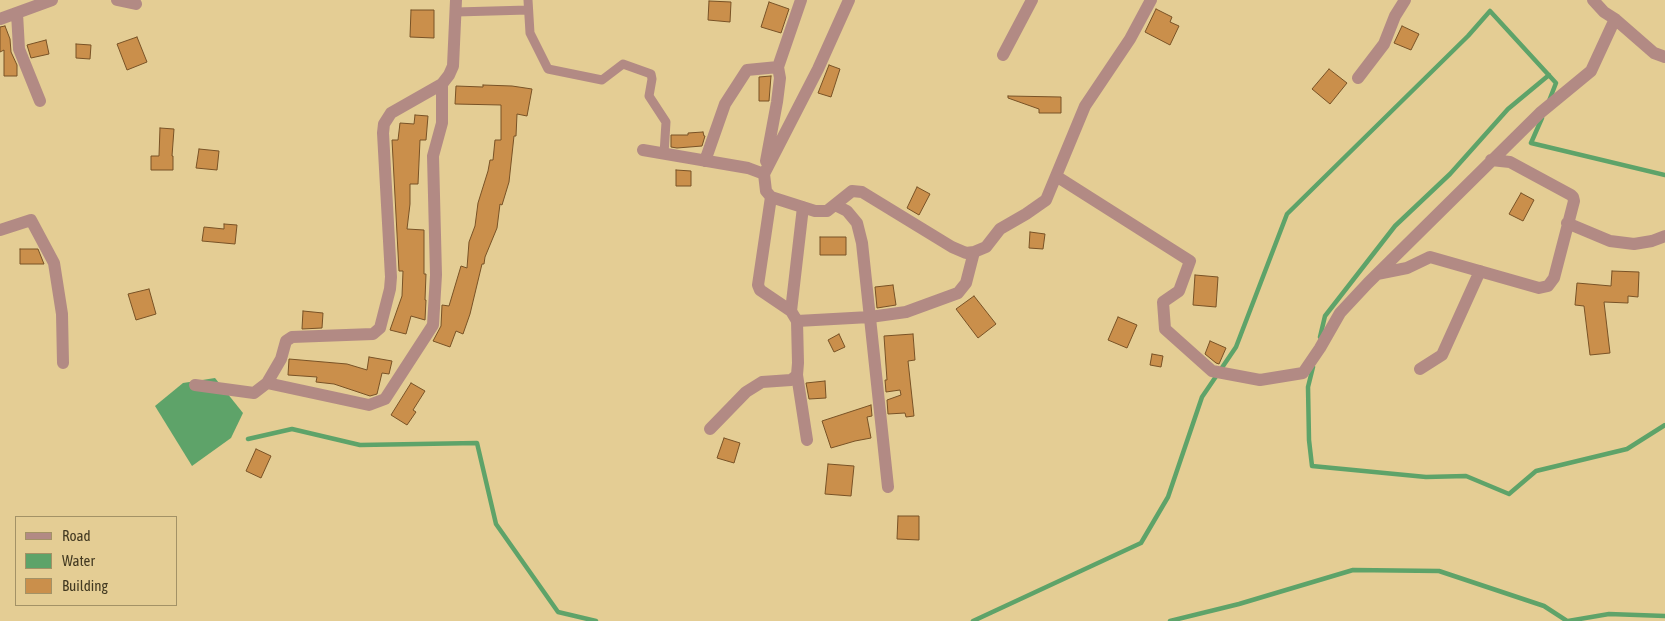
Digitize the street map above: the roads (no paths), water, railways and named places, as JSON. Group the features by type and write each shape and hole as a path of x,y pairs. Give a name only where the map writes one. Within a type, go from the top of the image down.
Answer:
{"street":[{"path":"0,19 52,0"},
{"path":"117,0 136,4"},
{"path":"801,0 778,67 780,78 777,102 764,174 766,191 771,197 815,211 827,211 852,191 862,192 952,247 966,253 986,247 1000,229 1046,200 1085,106 1130,39 1149,1"},
{"path":"764,174 814,77 849,0"},
{"path":"1003,56 1032,0"},
{"path":"1358,78 1384,44 1395,16 1405,0"},
{"path":"1593,0 1604,12 1654,53 1665,56"},
{"path":"195,385 254,394 267,383 281,359 286,341 292,337 373,334 380,328 390,289 384,124 391,113 442,84 453,66 456,6"},
{"path":"17,13 19,48 40,101"},
{"path":"1056,176 1190,261 1179,291 1164,302 1165,329 1212,370 1260,380 1303,373 1340,313 1376,274 1540,113 1591,71 1615,20"},
{"path":"705,161 725,104 747,70 778,67"},
{"path":"267,383 369,405 385,399 433,325 436,275 433,156 442,123 442,84"},
{"path":"643,150 748,168 764,174"},
{"path":"1376,274 1407,268 1430,257 1539,288 1548,286 1554,278 1574,201 1571,195 1510,162 1491,160"},
{"path":"771,197 758,285 760,290 794,316 870,317 906,312 958,294 966,283 974,252"},
{"path":"835,205 847,211 856,222 862,243 888,487"},
{"path":"803,207 794,316 798,363 797,375 807,440"},
{"path":"0,230 30,220 54,262 62,314 63,363"},
{"path":"1567,223 1610,241 1634,244 1652,241 1665,236"},
{"path":"1420,369 1442,355 1480,271"},
{"path":"710,429 746,392 762,382 791,380 797,375"}],"lane":[{"path":"528,0 530,33 548,69 602,80 623,64 651,74 649,96 666,122 664,154"},
{"path":"456,6 528,10"}],"water":[{"path":"215,378 243,413 231,438 192,466 155,406 183,383"}],"waterway":[{"path":"973,621 1141,543 1168,497 1202,397 1236,347 1287,214 1468,36 1490,11 1556,83 1549,101"},
{"path":"1320,337 1325,316 1395,226 1450,174 1508,109 1549,75"},
{"path":"1542,118 1531,143 1665,175"},
{"path":"1313,367 1308,387 1309,440 1312,466 1426,477 1466,476 1509,494 1536,471 1627,449 1665,425"},
{"path":"248,439 292,429 360,445 477,443 496,524 558,612 596,621"},
{"path":"1170,621 1239,604 1353,570 1439,571 1544,606 1567,621"},
{"path":"1568,621 1609,614 1665,616"}]}
